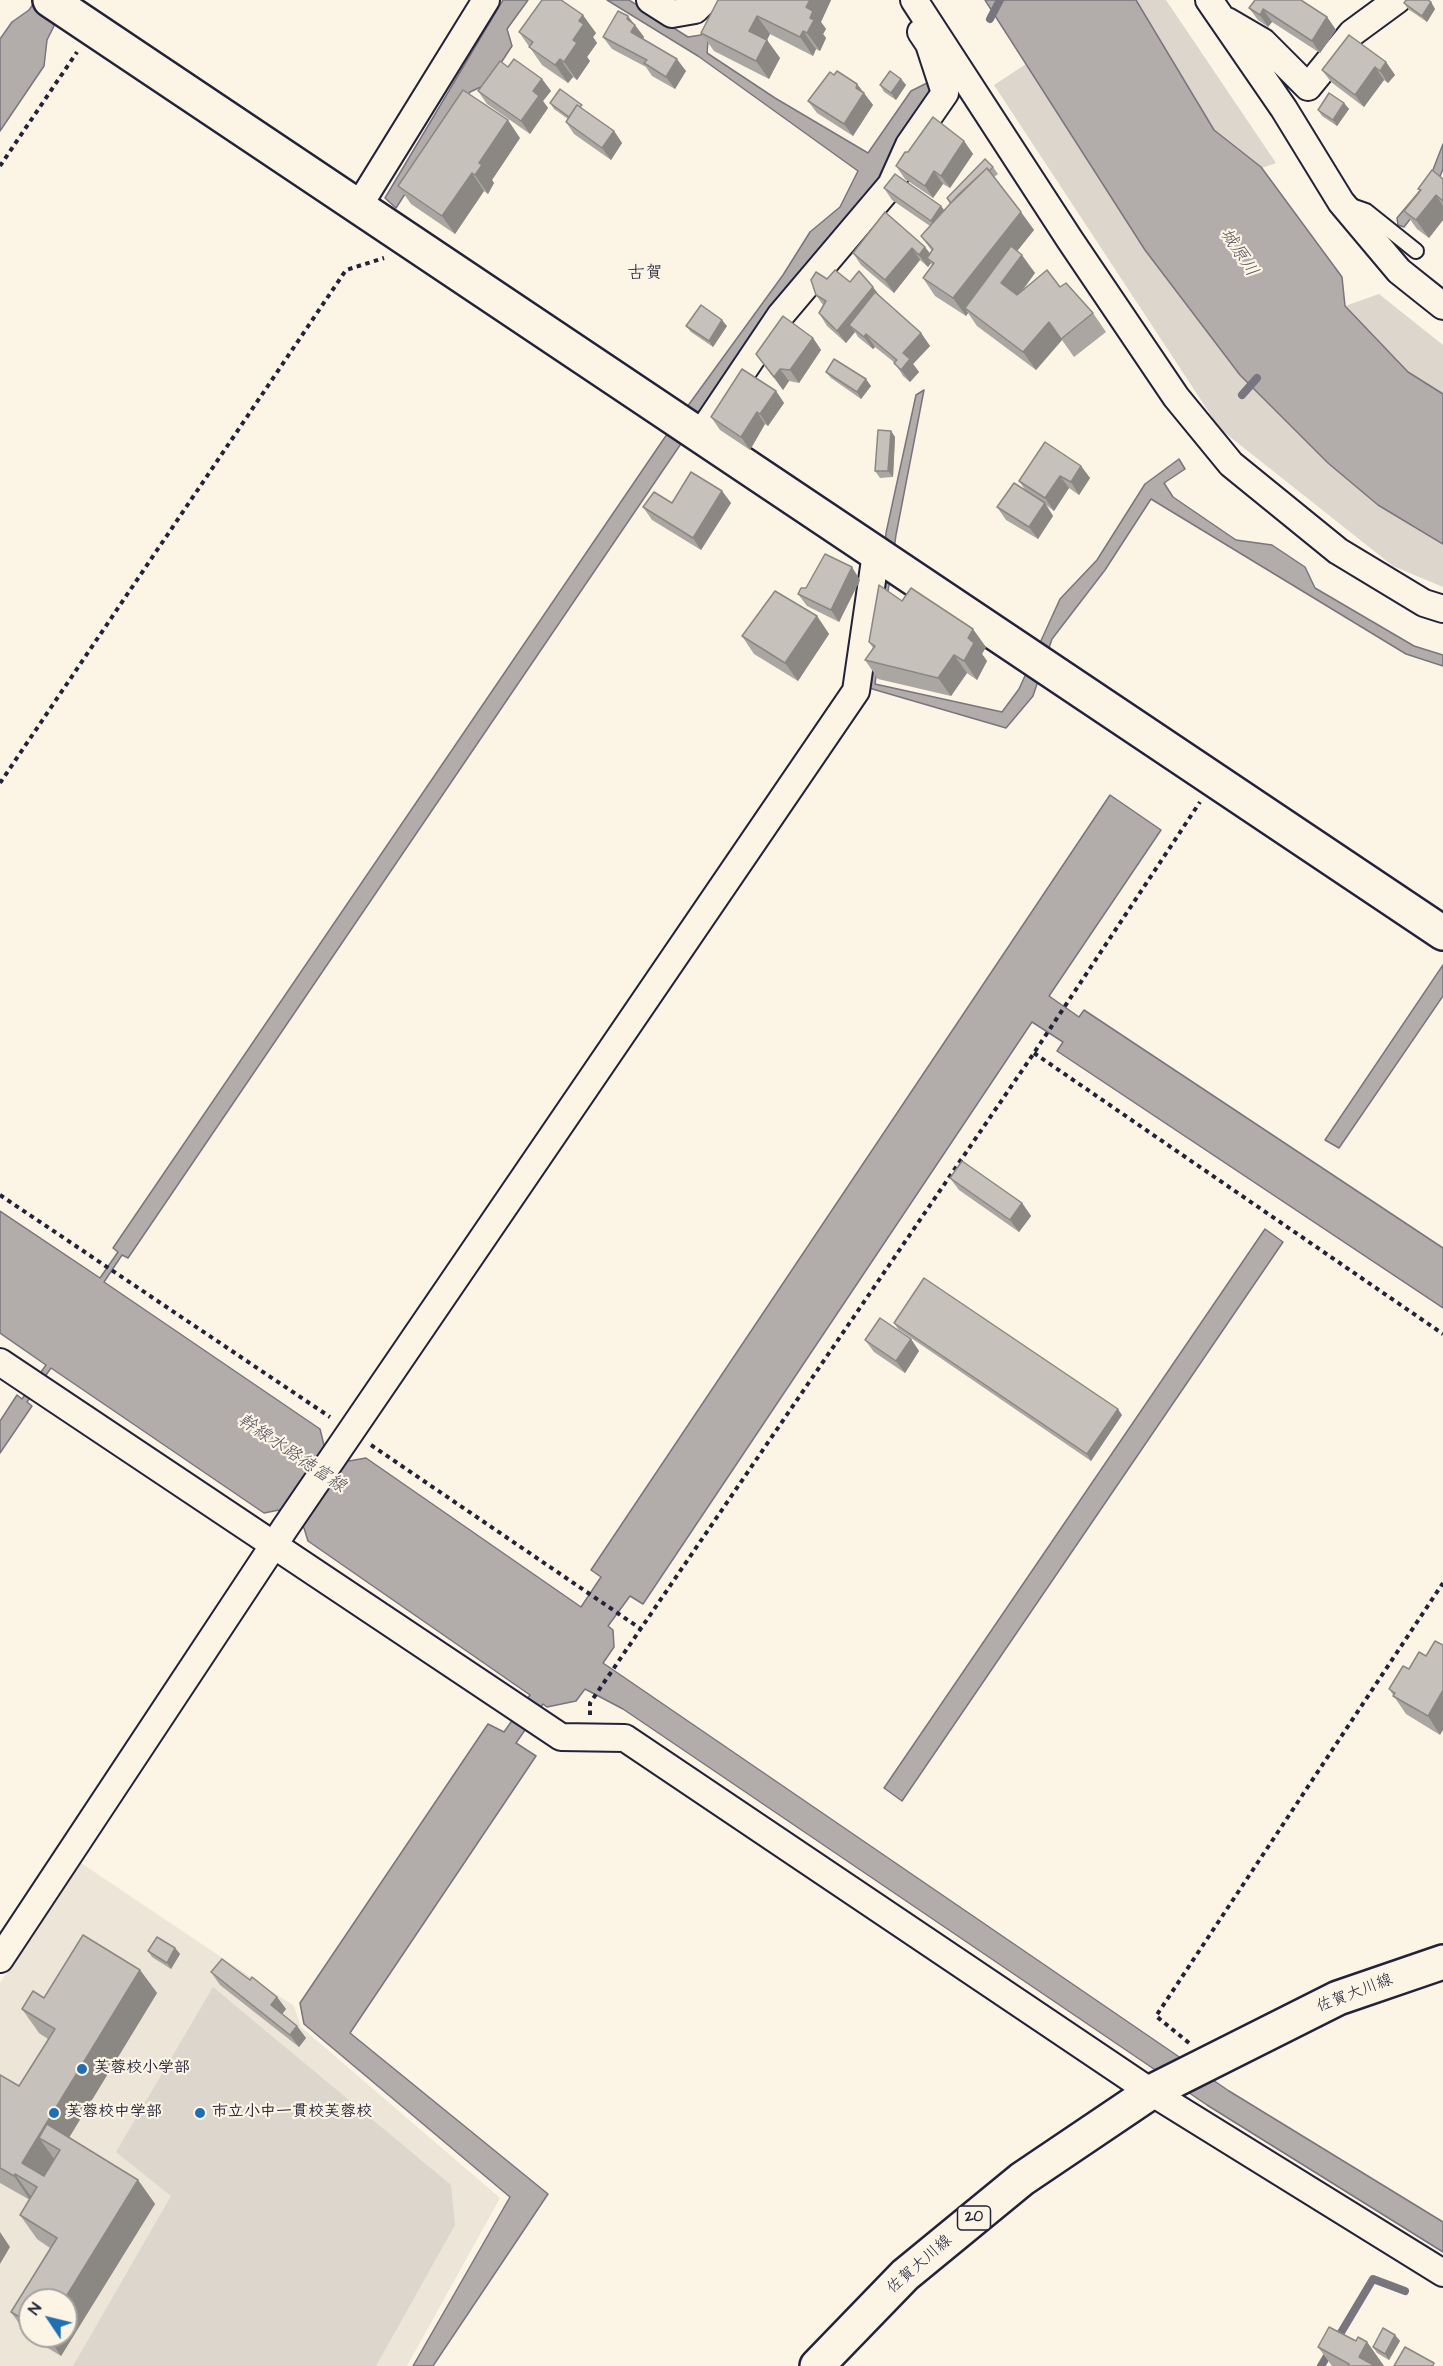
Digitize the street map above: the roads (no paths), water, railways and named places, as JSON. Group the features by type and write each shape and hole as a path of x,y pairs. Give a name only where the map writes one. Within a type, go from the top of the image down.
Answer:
{"street":[{"path":"358,207 486,0"},
{"path":"650,0 672,14 695,10 705,0"},
{"path":"687,427 891,184 909,145 945,93 929,44 904,0"},
{"path":"914,0 1070,240 1176,397 1232,464 1338,551 1424,603 1443,609"},
{"path":"1214,8 1263,42 1308,87 1352,33 1397,0"},
{"path":"58,5 1443,933"},
{"path":"1214,8 1284,109 1341,202 1399,271 1443,306"},
{"path":"0,1959 279,1536 856,691 884,558"},
{"path":"0,1362 279,1536 527,1715 561,1737 625,1738 1151,2092 1443,2272"},
{"name":"佐賀大川線","path":"817,2366 905,2275 1022,2179 1151,2092 1338,1998 1443,1962"}],"lane":[{"path":"1341,202 1366,212 1416,251"}],"water":[{"path":"36,0 67,0 47,40 44,66 0,131 0,39 12,22 29,10"},
{"path":"503,0 528,0 507,29 512,46 487,84 470,92 396,208 385,198"},
{"name":"幹線水路徳富線","path":"607,0 629,0 688,37 701,35 722,8 708,41 707,53 775,98 868,153 911,91 931,81 935,96 884,175 784,292 128,1258 122,1255 104,1282 320,1429 324,1445 349,1461 366,1458 581,1607 601,1577 591,1570 1110,795 1161,830 1049,996 1079,1017 1084,1010 1443,1248 1443,1308 1057,1051 1063,1042 1032,1022 643,1604 630,1596 608,1626 613,1630 614,1647 603,1663 1229,2091 1443,2222 1443,2252 1207,2105 623,1709 585,1689 576,1701 547,1707 543,1704 516,1743 536,1756 350,2033 548,2194 433,2366 413,2366 510,2197 304,2024 300,2003 488,1724 504,1732 530,1695 308,1541 304,1528 279,1510 264,1513 51,1368 27,1402 32,1406 0,1453 0,1421 17,1395 22,1399 46,1365 0,1333 0,1211 100,1278 118,1252 113,1248 663,440 783,275 810,232 840,207 858,171 698,56"},
{"name":"城原川","path":"985,0 1136,0 1214,130 1261,167 1342,277 1345,306 1408,372 1443,394 1443,544 1378,505 1328,463 1240,375 1145,250"},
{"path":"1443,144 1443,169 1436,186 1404,227 1398,225 1397,218 1429,180"},
{"path":"924,390 896,535 875,684 1002,712 1019,689 1060,599 1097,560 1145,484 1179,459 1185,469 1164,483 1173,497 1236,540 1272,545 1305,567 1315,588 1414,646 1443,655 1443,666 1406,654 1151,499 1105,570 1052,639 1033,696 1006,728 869,688 886,533 916,395"},
{"path":"1443,965 1443,996 1339,1148 1325,1140"},
{"path":"1265,1229 1283,1242 902,1801 884,1788"}],"waterway":[{"path":"990,19 1000,0"},
{"path":"1242,395 1257,378"},
{"path":"1321,2366 1373,2279 1405,2291"}],"place":[{"name":"芙蓉校小学部","path":"82,2069"},
{"name":"芙蓉校中学部","path":"54,2113"},
{"name":"市立小中一貫校芙蓉校","path":"200,2113"}],"district":[{"name":"古賀","path":"645,274"}]}
